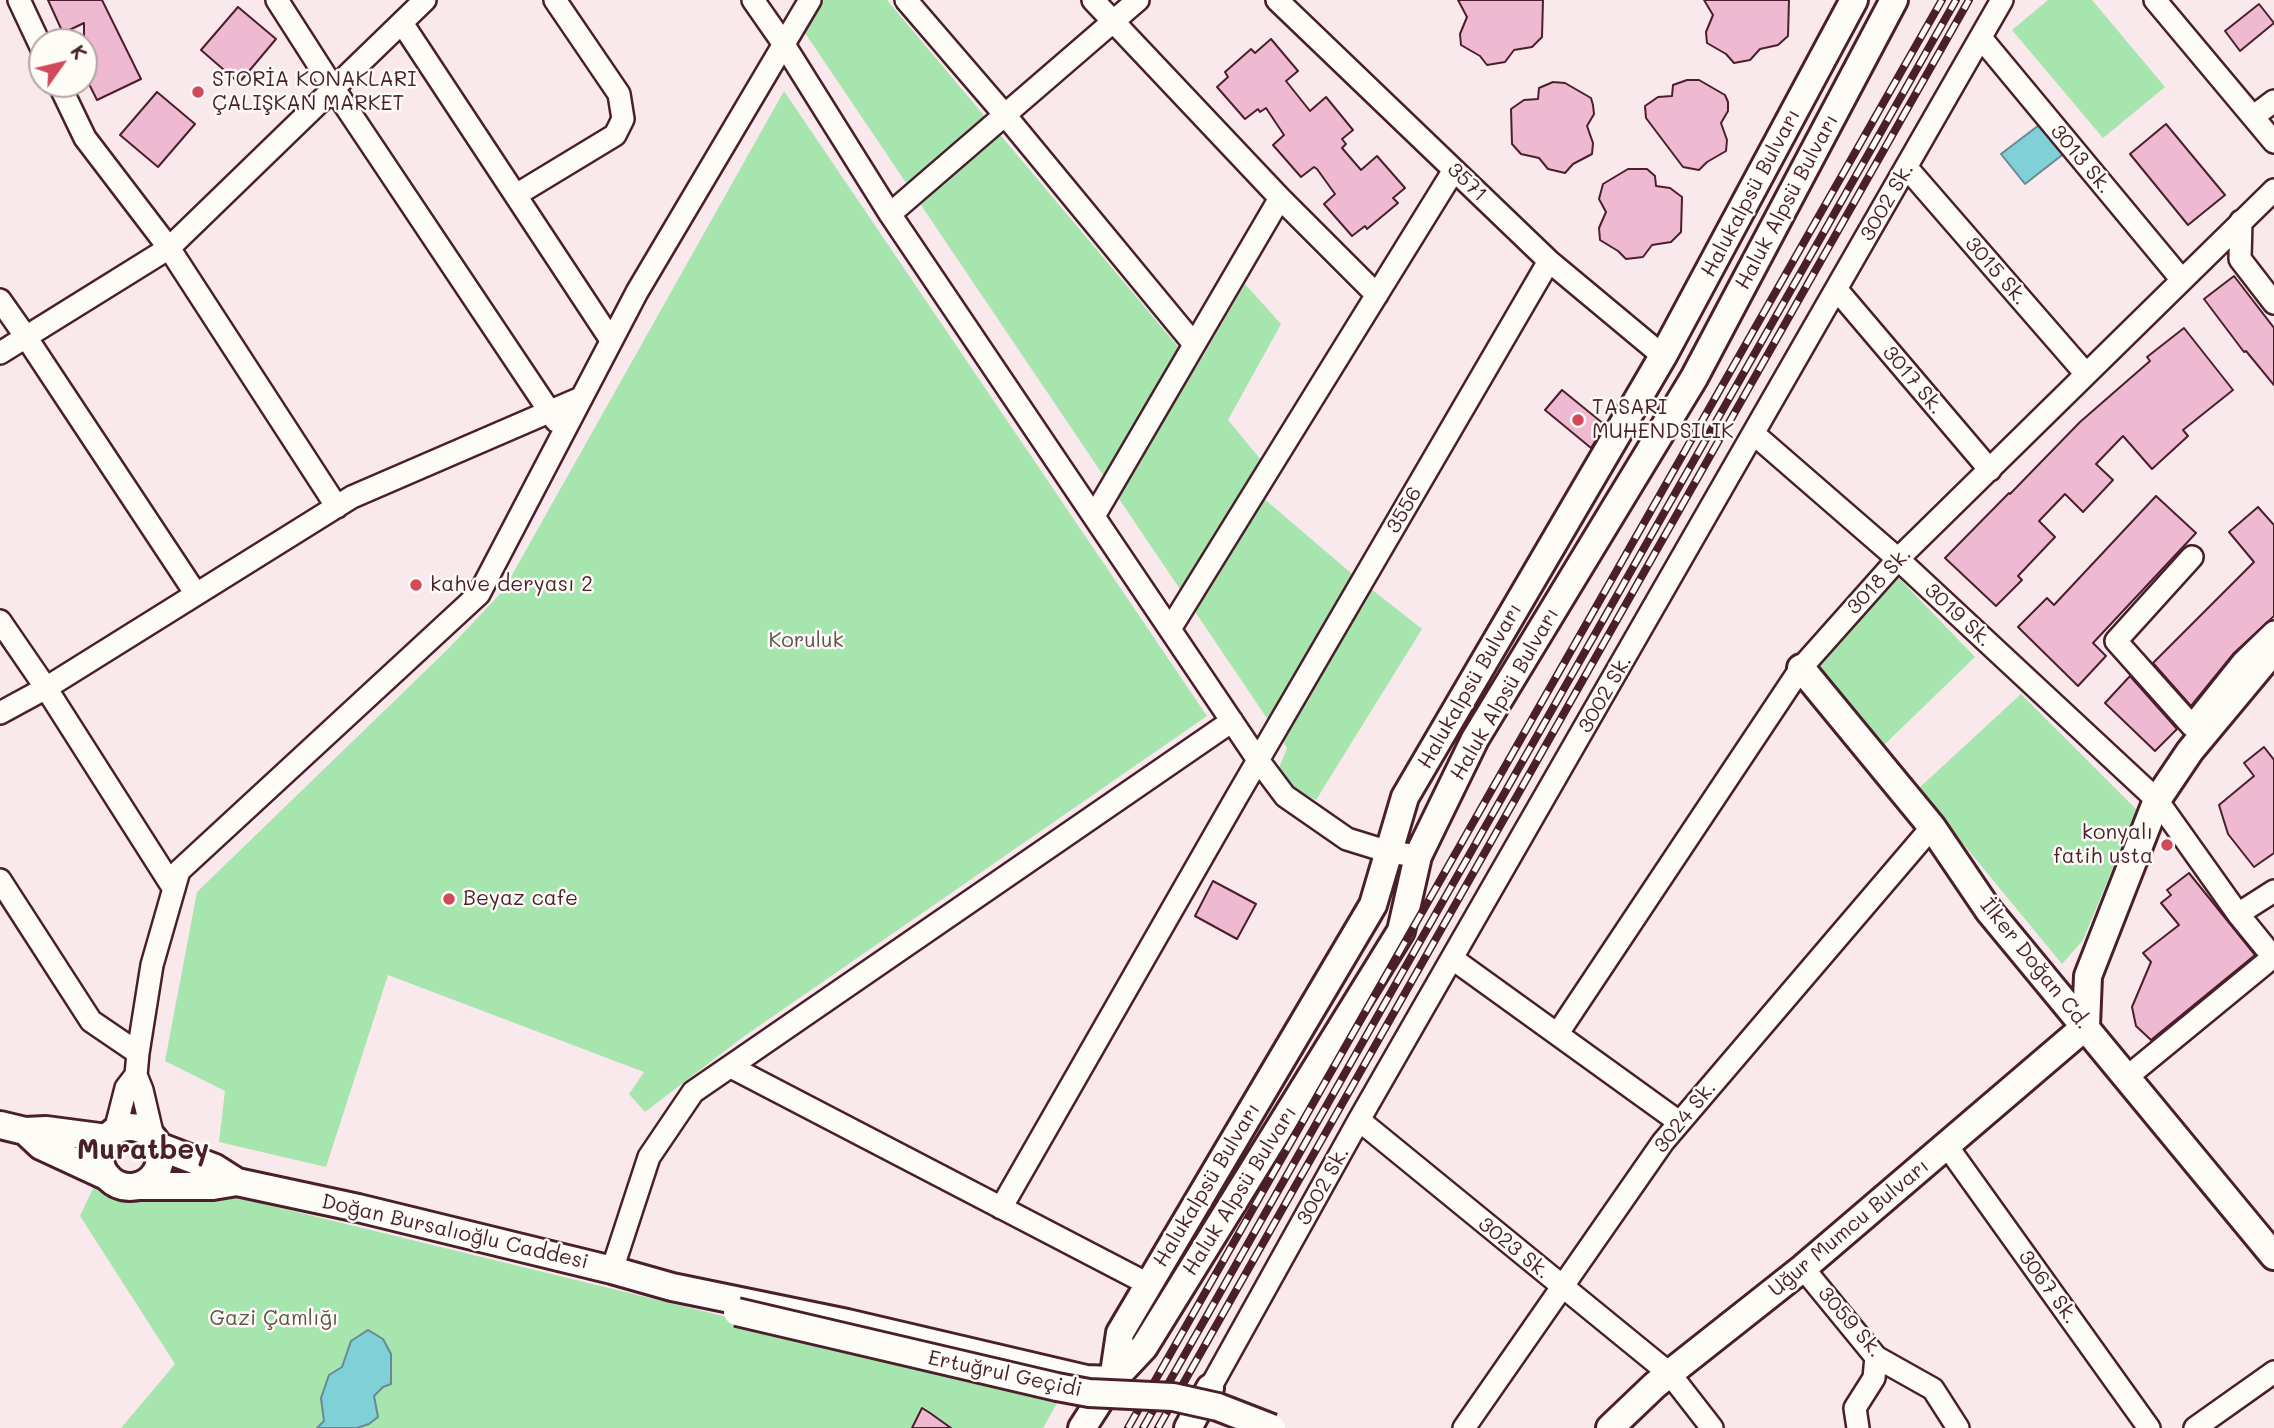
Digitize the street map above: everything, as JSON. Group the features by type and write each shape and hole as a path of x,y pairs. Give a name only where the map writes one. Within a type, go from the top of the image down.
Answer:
{"main road":[{"name":"Halukalpsü Bulvarı","path":"1113,1380 1120,1334 1373,905 1405,797 1663,356 1854,0"},
{"name":"Haluk Alpsü Bulvarı","path":"1113,1380 1144,1347 1401,931 1418,856 1475,738 1694,378 1894,0"},
{"path":"2086,1026 2088,976 2157,800 2190,751 2274,650"},
{"name":"İlker Doğan Cd.","path":"1801,668 1932,827 1989,911 2274,1256"},
{"name":"Uğur Mumcu Bulvarı","path":"1610,1428 1670,1374 1803,1268 2086,1026"},
{"path":"0,1125 26,1131 111,1134"},
{"path":"26,1131 41,1146 126,1186 137,1186 154,1175 160,1156 156,1141 135,1127 124,1127 111,1134 102,1147 100,1157 108,1177"},
{"name":"Doğan Bursalıoğlu Caddesi","path":"156,1141 215,1168 237,1182 612,1269 672,1287"},
{"name":"Doğan Bursalıoğlu Caddesi","path":"137,1186 213,1186 237,1182"},
{"path":"672,1287 848,1323 1086,1379 1113,1380"},
{"name":"Ertuğrul Geçidi","path":"672,1287 737,1312 1057,1387 1089,1393 1173,1397 1218,1407 1272,1428"},
{"path":"1082,1428 1113,1380"},
{"path":"1196,1427 1210,1388"}],"street":[{"path":"19,0 32,28"},
{"path":"277,0 549,412 564,430"},
{"path":"0,353 169,248 425,0"},
{"path":"516,195 615,135 623,119 619,94 555,0"},
{"path":"753,0 890,214 1232,722 1285,796 1347,839 1389,852 1418,856"},
{"path":"156,1141 136,1075 152,965 179,872 479,594 637,292 810,0"},
{"path":"906,0 1194,344"},
{"path":"1093,0 1280,198 1377,295"},
{"path":"890,214 1138,0"},
{"name":"3571","path":"1277,0 1549,261 1663,356"},
{"name":"3002 Sk.","path":"1210,1388 1359,1120 2002,0"},
{"path":"2155,0 2274,142"},
{"path":"402,23 611,340"},
{"name":"3013 Sk.","path":"1981,38 2182,280"},
{"path":"66,98 85,138 169,248 337,506"},
{"path":"2254,116 2274,101"},
{"name":"3015 Sk.","path":"1907,168 2086,374"},
{"path":"1170,629 1454,170"},
{"name":"3018 Sk.","path":"1558,1033 1801,668 1898,559 2274,190"},
{"path":"1094,516 1280,198"},
{"path":"2241,221 2239,260 2274,303"},
{"name":"3556","path":"1001,1208 1549,261"},
{"name":"3017 Sk.","path":"1837,290 1990,470"},
{"path":"0,300 196,594"},
{"path":"0,713 46,688 352,497 581,398"},
{"name":"3019 Sk.","path":"1754,434 1898,559 2157,800 2238,914 2274,958"},
{"path":"2192,557 2116,641 2192,726 2242,662 2274,632"},
{"path":"0,621 174,889"},
{"path":"612,1269 649,1157 693,1092 1232,722"},
{"name":"3024 Sk.","path":"1464,1428 1663,1142 1932,827"},
{"path":"2,887 91,1021 138,1053"},
{"path":"2238,914 2274,891"},
{"path":"2127,1077 2274,958"},
{"path":"1453,959 1679,1122"},
{"path":"731,1067 1148,1284"},
{"path":"111,1134 126,1088 136,1075"},
{"name":"3023 Sk.","path":"1359,1120 1670,1374 1712,1428"},
{"name":"3067 Sk.","path":"1947,1146 2149,1428"},
{"name":"3059 Sk.","path":"1803,1268 1876,1357 1933,1389 1958,1428"},
{"path":"1858,1428 1855,1408 1874,1378 1876,1357"},
{"path":"2195,1428 2274,1372"}],"green space":[{"path":"824,0 887,0 1196,368 1245,284 1281,324 1228,420 1262,461 1248,485 1351,573 1422,629 1316,800 1284,784 1279,768 1287,748 803,30"},
{"path":"2048,0 2092,0 2165,87 2103,138 2012,30"},
{"name":"Koruluk","path":"784,91 1207,716 743,1037 645,1112 629,1094 644,1072 388,975 326,1167 219,1142 225,1091 165,1061 197,892 448,649 503,591"},
{"path":"1897,576 1975,657 1884,745 1813,661"},
{"path":"2021,694 2137,810 2083,940 2062,964 1918,789"},
{"name":"Gazi Çamlığı","path":"104,1165 1060,1398 1043,1428 121,1428 175,1364 80,1216"}],"water":[{"path":"2043,122 2066,152 2025,184 2001,154"},
{"path":"368,1330 383,1339 391,1354 391,1384 383,1387 374,1396 378,1417 357,1428 317,1428 324,1421 321,1398 329,1375 342,1367 351,1341"}],"building":[{"path":"48,0 102,0 141,79 97,100 98,28 84,28 84,23 74,28 61,28"},
{"path":"1458,0 1543,0 1542,37 1532,47 1514,50 1505,62 1487,65 1480,56 1461,45 1460,34 1467,17"},
{"path":"1704,0 1789,0 1788,36 1778,45 1760,49 1750,60 1734,63 1726,54 1707,43 1706,32 1713,15"},
{"path":"2259,4 2274,23 2240,51 2225,31"},
{"path":"238,7 276,39 239,83 201,50"},
{"path":"1271,39 1298,71 1286,81 1310,111 1326,97 1353,130 1342,139 1346,144 1342,148 1361,170 1377,156 1405,188 1393,198 1398,203 1367,229 1365,226 1352,236 1324,204 1335,194 1317,169 1314,167 1301,177 1273,145 1284,135 1266,108 1260,112 1258,109 1245,119 1217,87 1228,77 1225,72 1251,49 1255,53"},
{"path":"1687,80 1699,80 1725,95 1728,102 1728,111 1721,123 1727,140 1726,151 1699,170 1683,167 1646,118 1645,106 1658,97 1672,96 1673,85"},
{"path":"1553,82 1565,83 1591,98 1593,105 1594,114 1587,126 1593,143 1592,154 1573,164 1565,173 1548,169 1539,158 1521,154 1512,144 1511,109 1524,100 1538,99 1539,88"},
{"path":"157,92 195,124 158,167 120,135"},
{"path":"2166,124 2225,195 2188,225 2130,154"},
{"path":"1628,169 1647,169 1655,176 1656,186 1670,188 1682,197 1681,232 1671,242 1652,245 1643,257 1626,259 1600,240 1599,228 1606,212 1599,199 1603,184"},
{"path":"2234,276 2274,328 2274,385 2246,351 2244,352 2204,299"},
{"path":"2184,328 2233,390 2183,430 2188,436 2152,469 2123,436 2096,464 2113,480 2083,512 2065,494 2039,521 2055,537 2018,576 2022,580 1996,606 1945,558 2080,422 2150,361 2147,357"},
{"name":"TASARI MUHENDSILIK","path":"1562,390 1605,425 1591,448 1545,410"},
{"path":"2156,496 2196,533 2093,643 2106,656 2078,686 2018,627 2047,598 2054,605"},
{"path":"2258,507 2274,525 2274,616 2234,653 2191,706 2153,663 2254,562 2229,532"},
{"path":"2130,676 2177,729 2155,751 2105,703"},
{"path":"2264,747 2274,760 2274,853 2254,867 2228,834 2219,805 2254,776 2244,763"},
{"path":"2189,873 2255,955 2151,1040 2136,1026 2132,1007 2151,962 2143,953 2179,925 2161,903 2171,895 2167,890"},
{"path":"1213,881 1256,904 1237,939 1195,916"},
{"path":"922,1408 930,1413 951,1428 912,1428"}],"railway":[{"path":"1128,1428 1942,0"},
{"path":"1143,1428 1956,0"},
{"path":"1158,1428 1969,0"}],"place":[{"name":"STORİA KONAKLARI ÇALIŞKAN MARKET","path":"198,92"},
{"name":"TASARI MUHENDSILIK","path":"1578,420"},
{"name":"kahve deryası 2","path":"416,585"},
{"name":"konyalı fatih usta","path":"2167,845"},
{"name":"Beyaz cafe","path":"449,899"}],"district":[{"name":"Muratbey","path":"143,1150"}]}
